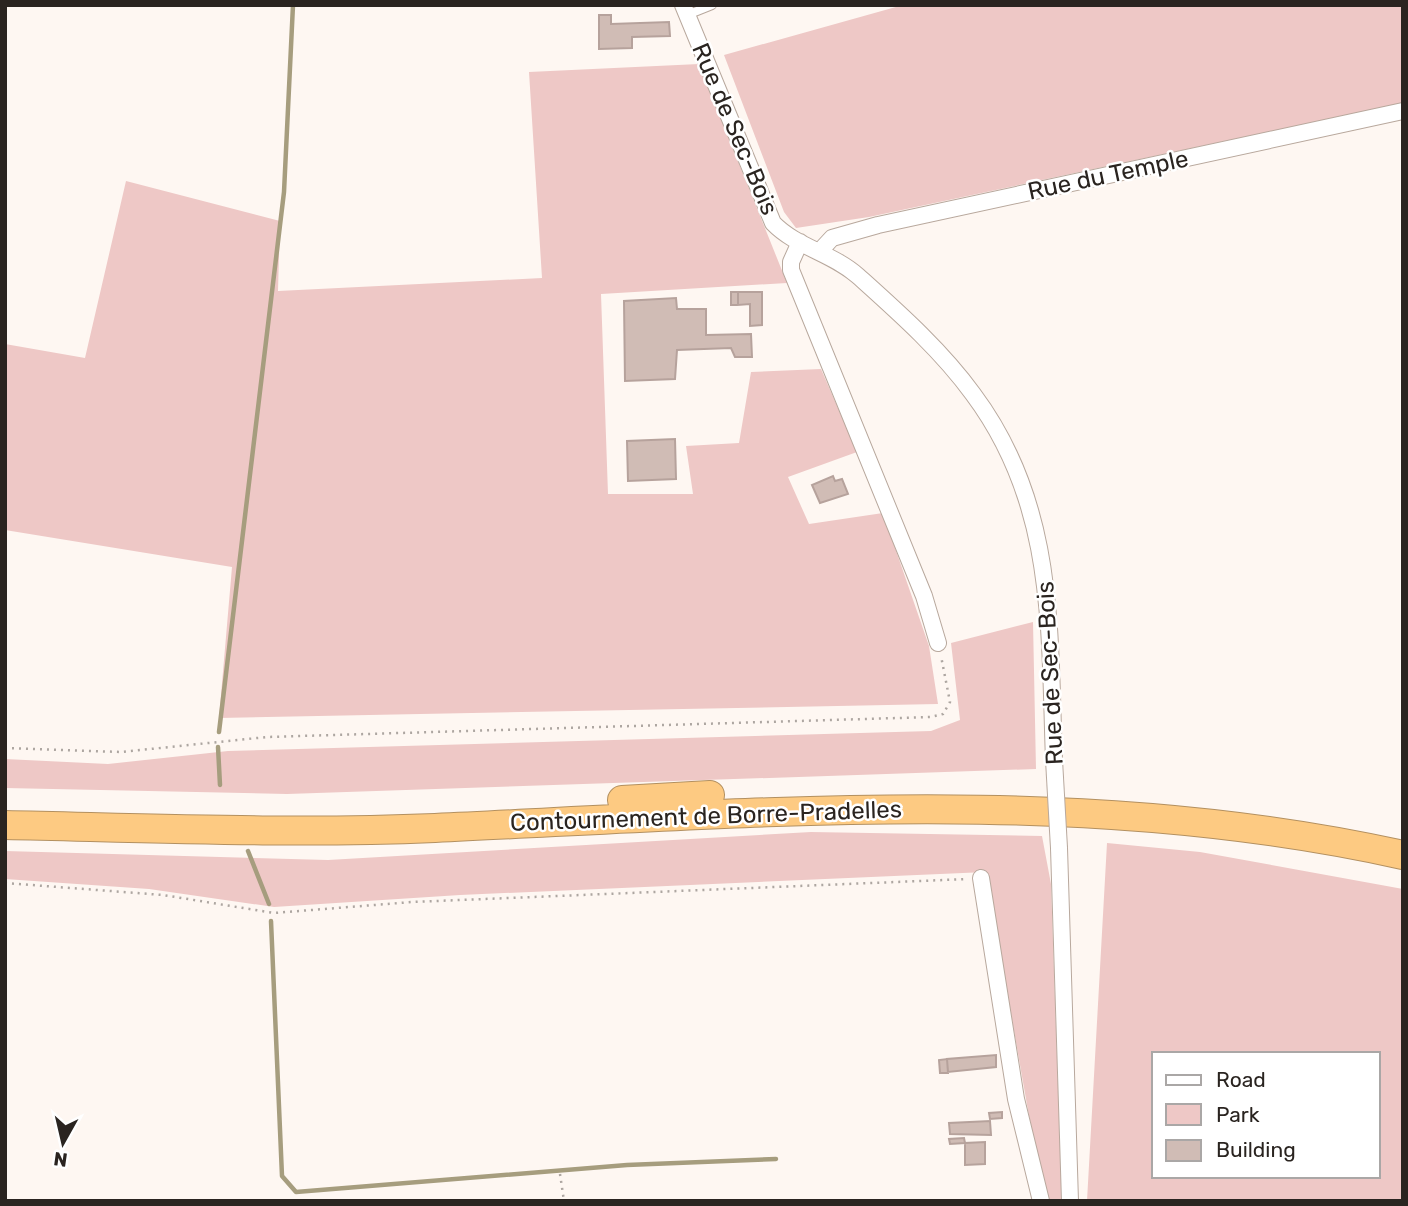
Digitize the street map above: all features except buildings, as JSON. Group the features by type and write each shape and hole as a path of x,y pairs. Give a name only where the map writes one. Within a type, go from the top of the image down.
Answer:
{"highway":[{"path":"5,806 341,811 836,790 967,788 1070,791 1199,802 1403,835"},
{"name":"Contournement de Borre-Pradelles","path":"5,825 383,829 853,809 997,808 1116,814 1214,823 1403,855"}],"street":[{"name":"Rue de Sec-Bois","path":"685,10 767,213 784,233 820,251 858,276 957,374 990,418 1017,470 1035,519 1044,564 1055,760 1070,1201"},
{"name":"Rue du Temple","path":"820,251 832,238 878,225 1403,111"},
{"path":"800,242 791,261 791,270 919,584 938,643"},
{"path":"981,878 1016,1098 1041,1201"}],"lane":[{"path":"685,10 712,5"}],"path":[{"path":"5,748 121,752 267,737 931,717 943,714 950,702 938,643"},
{"path":"5,883 163,895 274,913 421,902 981,878"},
{"path":"560,1174 564,1201"}],"green space":[{"path":"903,5 1403,5 1403,103 869,217 796,228 784,212 724,55"},
{"path":"699,64 787,283 601,294 608,494 693,494 686,446 739,443 751,372 821,369 857,452 788,477 809,524 883,513 929,646 938,704 219,718 232,567 5,530 5,344 85,358 126,181 280,221 278,291 542,278 529,72"},
{"path":"1033,622 1036,769 287,794 5,788 5,759 108,764 228,751 931,731 960,720 951,643"},
{"path":"811,832 1042,836 1051,884 1062,1201 1048,1201 1029,1116 986,872 460,895 274,907 149,889 5,879 5,851 328,860"},
{"path":"1107,843 1200,852 1403,889 1403,1201 1087,1201"}],"waterway":[{"path":"219,732 284,192 293,5"},
{"path":"218,747 220,785"},
{"path":"248,851 269,904"},
{"path":"271,921 282,1176 296,1192 627,1165 776,1159"}]}
